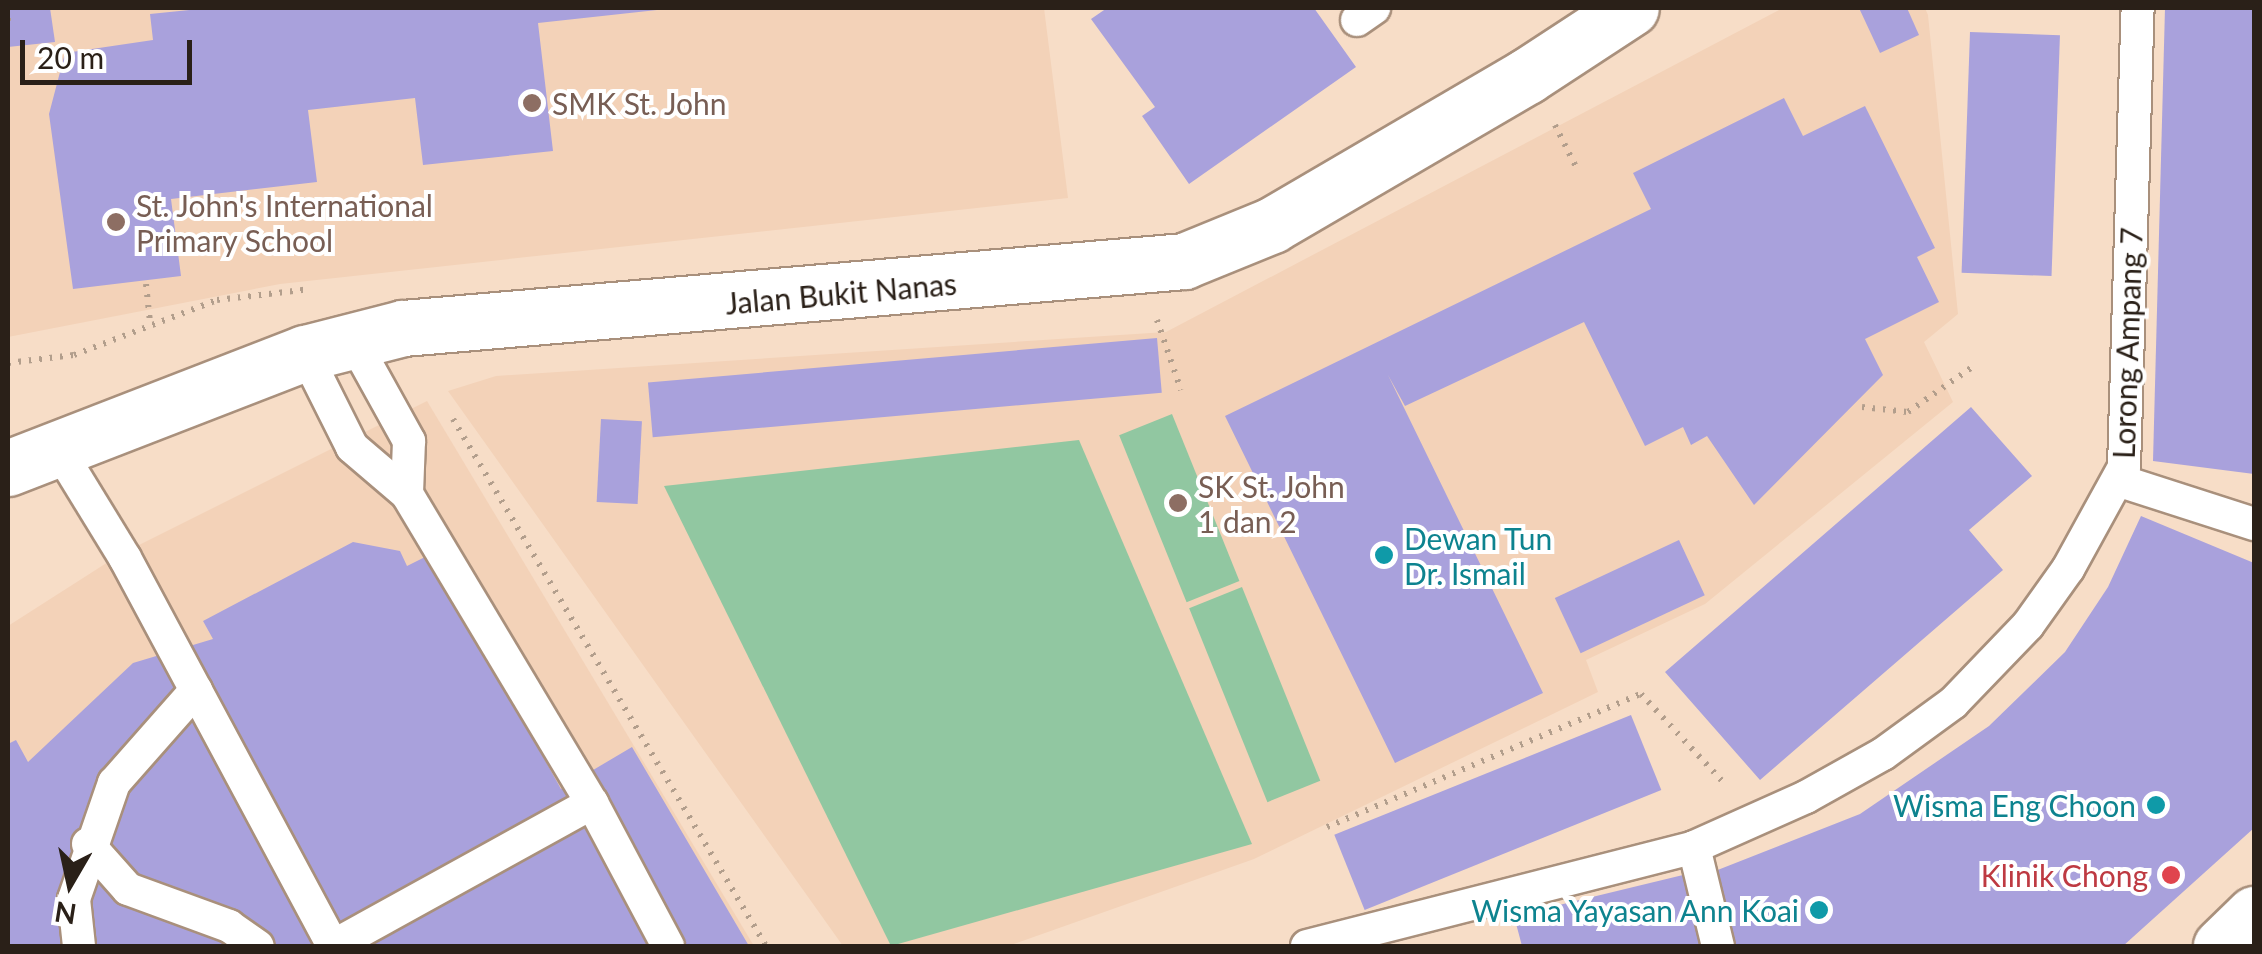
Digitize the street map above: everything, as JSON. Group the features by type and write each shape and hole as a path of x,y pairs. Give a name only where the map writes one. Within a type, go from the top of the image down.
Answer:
{"street":[{"name":"Jalan Bukit Nanas","path":"8,468 328,346 403,328 1184,260 1272,225 1527,76 1631,8"},
{"path":"2222,946 2254,914"}],"lane":[{"name":"Lorong Ampang 7","path":"1307,946 1366,939 1694,846 1806,798 1954,704 2028,625 2120,480 2138,8"},
{"path":"328,346 408,441 407,494"},
{"path":"328,346 352,447 407,494 592,803 668,946"},
{"path":"57,447 196,690 334,946 592,803"},
{"path":"2120,480 2254,524"},
{"path":"80,946 74,900 88,844 114,782 196,690"},
{"path":"88,844 128,889 228,926 258,946"},
{"path":"1694,846 1718,946"}],"path":[{"path":"8,18 18,16"},
{"path":"146,284 150,322"},
{"path":"1153,310 1181,390"},
{"path":"1862,407 1908,412 1975,366"},
{"path":"450,414 766,946"},
{"path":"1328,827 1641,694 1733,792"}],"shaded area":[{"name":"SMK St. John","path":"8,8 1044,8 1068,198 280,284 8,337"},
{"name":"SK St. John 1 dan 2","path":"1783,8 1925,8 1958,314 1924,342 1953,402 1705,604 1586,660 1598,692 1254,859 1008,946 843,946 448,391 496,376 1166,332"},
{"path":"427,401 754,946 8,946 8,626 119,555"}],"green space":[{"path":"1172,414 1239,581 1187,602 1119,435"},
{"path":"1079,440 1252,844 891,946 664,486"},
{"path":"1242,587 1320,781 1267,802 1189,608"}],"building":[{"path":"8,8 50,8 55,42 8,47"},
{"path":"209,8 657,10 538,23 553,151 423,165 415,98 308,110 317,182 171,199 181,276 73,289 49,114 65,53 153,40 150,14"},
{"path":"1107,8 1314,8 1356,67 1189,184 1142,116 1155,107 1091,19"},
{"path":"1859,8 1907,8 1919,35 1880,53"},
{"path":"2165,8 2254,8 2254,474 2153,461"},
{"path":"1970,32 2060,35 2052,276 1962,273"},
{"path":"1784,98 1803,136 1865,106 1935,248 1917,257 1939,302 1865,339 1883,375 1754,505 1707,436 1691,445 1683,427 1645,446 1584,322 1405,406 1388,375 1543,693 1395,763 1225,416 1651,209 1633,173"},
{"path":"1157,338 1162,393 653,437 648,383"},
{"path":"1971,407 2032,476 1969,530 2003,570 1760,780 1665,672"},
{"path":"601,419 642,421 638,504 597,502"},
{"path":"2141,516 2254,563 2254,828 2123,946 1731,946 1710,873 1860,814 1989,726 2065,652 2108,587"},
{"path":"1679,540 1705,595 1581,653 1555,598"},
{"path":"353,542 400,551 407,566 431,554 561,789 632,747 749,946 8,946 8,744 16,740 28,762 133,663 213,639 203,621"},
{"path":"1631,715 1661,790 1365,910 1334,835"},
{"path":"1683,875 1700,946 1522,946 1514,916"}],"place":[{"name":"SMK St. John","path":"532,103"},
{"name":"St. John's International Primary School","path":"116,222"},
{"name":"SK St. John 1 dan 2","path":"1178,503"},
{"name":"Dewan Tun Dr. Ismail","path":"1384,555"},
{"name":"Wisma Eng Choon","path":"2156,805"},
{"name":"Klinik Chong","path":"2171,875"},
{"name":"Wisma Yayasan Ann Koai","path":"1819,910"}]}
